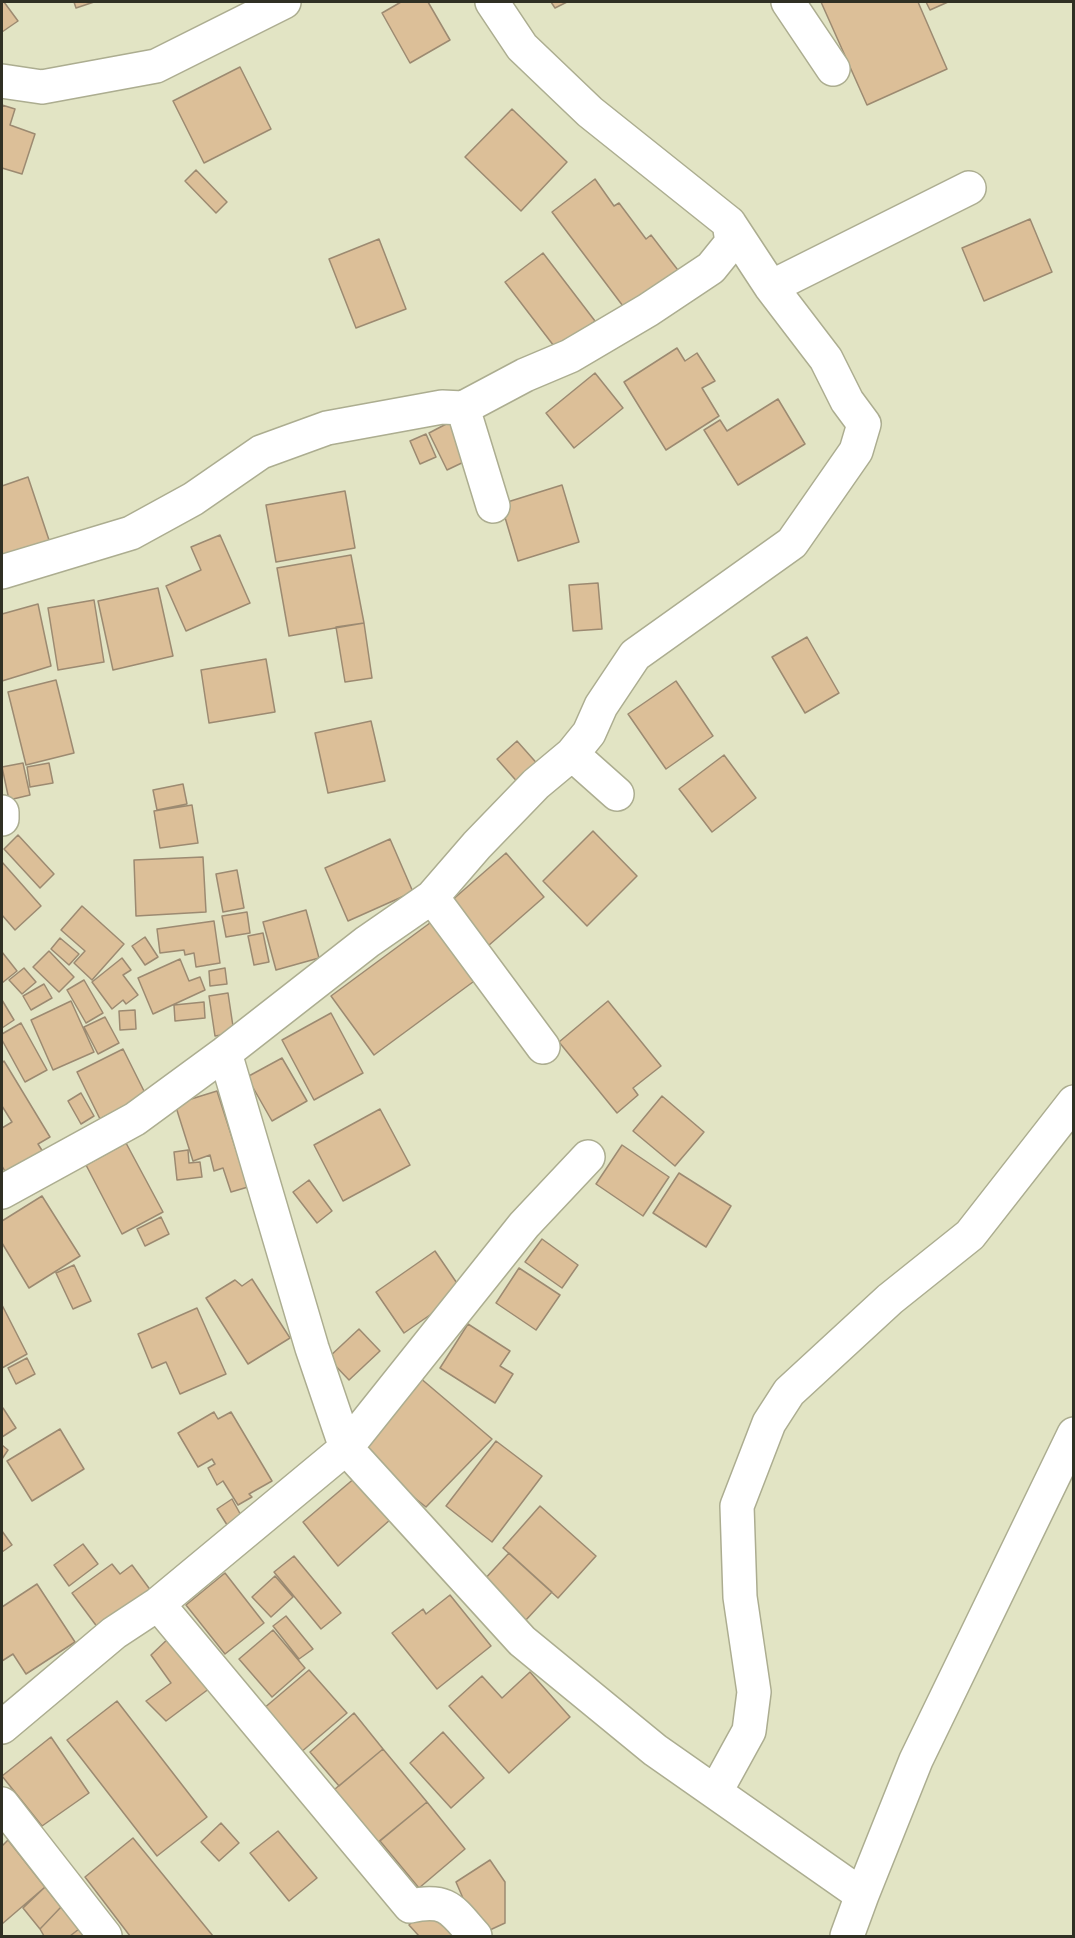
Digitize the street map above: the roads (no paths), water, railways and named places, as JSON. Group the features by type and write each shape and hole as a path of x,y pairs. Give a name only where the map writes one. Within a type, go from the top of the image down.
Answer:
{"street":[{"path":"2,81 42,87 156,66 284,2"},
{"path":"2,1192 135,1119 225,1053 367,942 432,897 477,845 536,784 572,754 589,733 601,706 635,656 792,543 856,451 864,424 847,401 826,359 771,287 729,223 590,112 522,47 492,2"},
{"path":"788,2 833,69"},
{"path":"771,287 969,188"},
{"path":"2,572 131,533 193,499 261,452 327,428 442,407 463,408 525,375 570,356 648,310 711,268 732,242 729,223"},
{"path":"463,408 493,506"},
{"path":"572,754 617,794"},
{"path":"2,812 2,819"},
{"path":"432,897 543,1047"},
{"path":"225,1053 312,1348 346,1448 522,1641 655,1750 862,1895"},
{"path":"716,1791 749,1731 754,1692 740,1597 737,1506 770,1423 789,1392 890,1299 970,1235 1074,1102"},
{"path":"2,1727 114,1633 158,1604 346,1448 524,1225 588,1157"},
{"path":"847,1936 915,1760 1074,1434"},
{"path":"158,1604 410,1906 431,1901 448,1905 475,1936"},
{"path":"2,1804 105,1936"}]}
